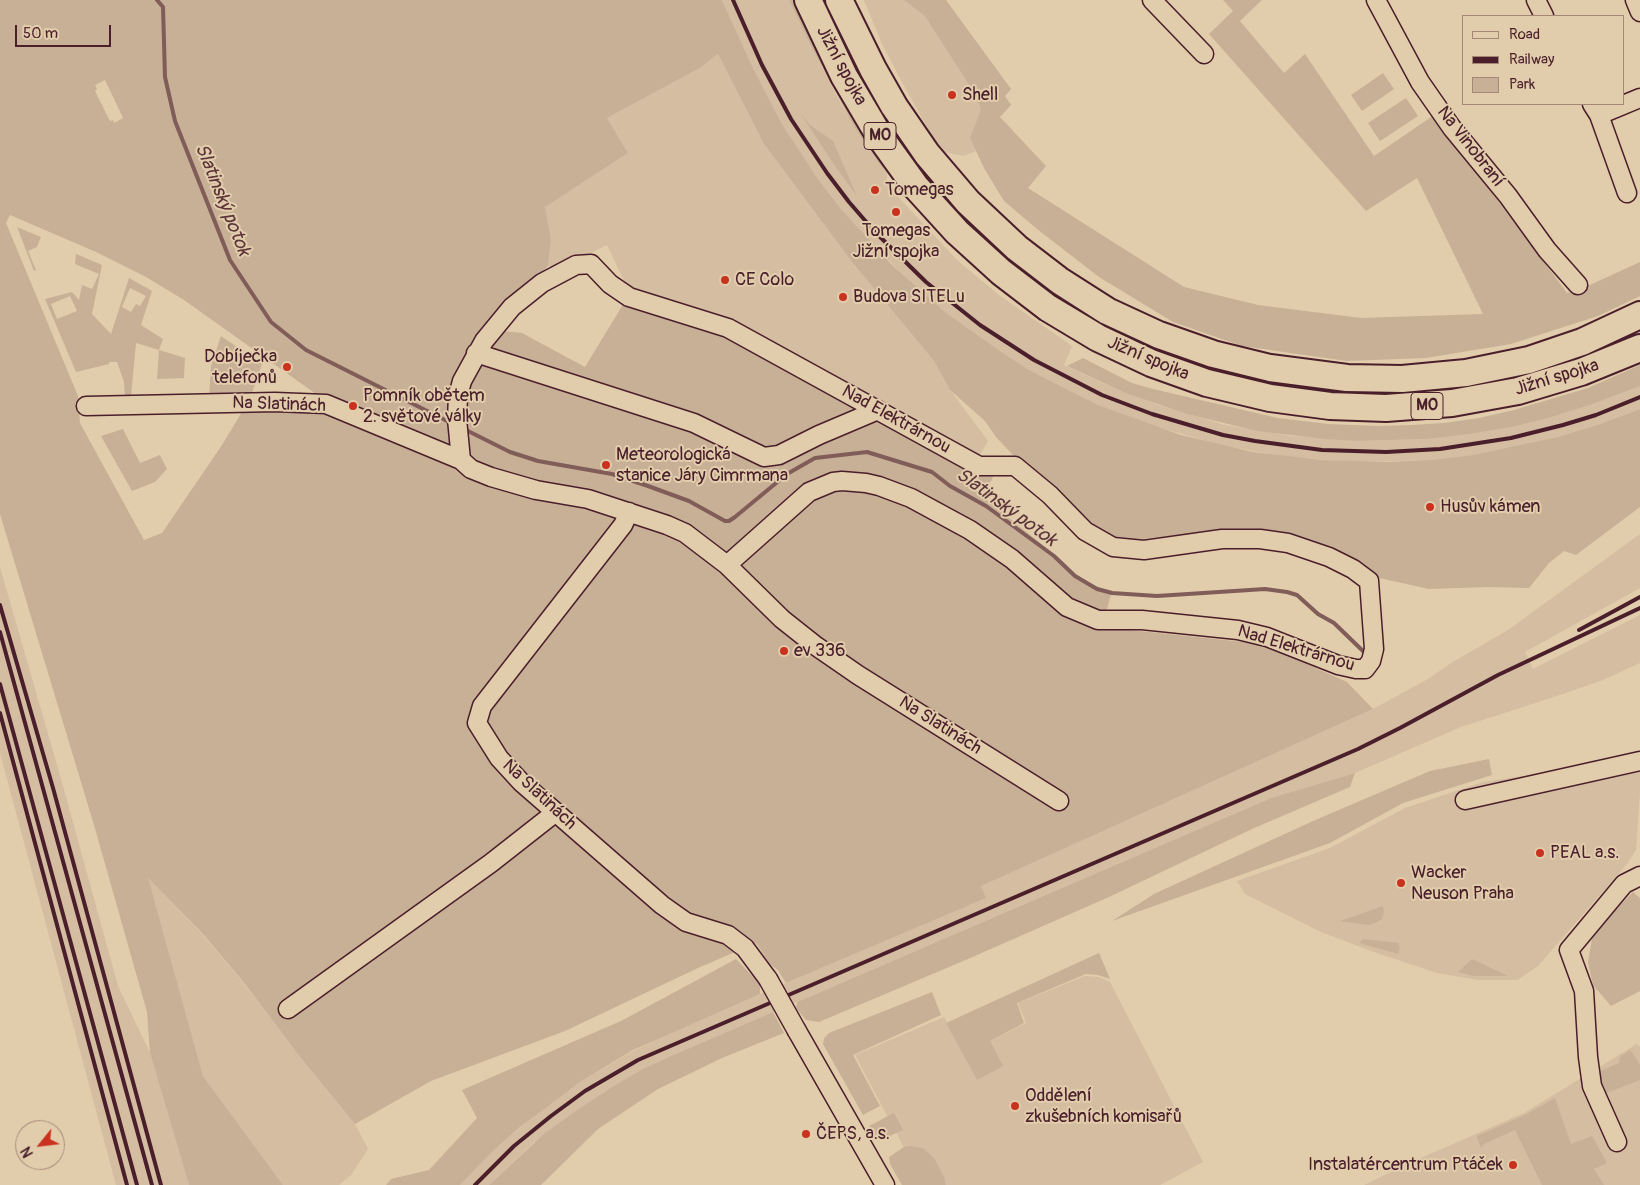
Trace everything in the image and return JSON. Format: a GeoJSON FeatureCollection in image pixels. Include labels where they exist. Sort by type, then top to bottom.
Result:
{"type":"FeatureCollection","features":[{"type":"Feature","properties":{"kind":"highway","name":"Jižní spojka"},"geometry":{"type":"LineString","coordinates":[[808,0],[844,76],[872,124],[898,162],[936,210],[962,237],[1001,272],[1048,308],[1098,338],[1151,363],[1207,383],[1270,398],[1330,406],[1386,408],[1452,403],[1518,391],[1581,372],[1640,348]]}},
{"type":"Feature","properties":{"kind":"highway","name":"Jižní spojka"},"geometry":{"type":"LineString","coordinates":[[839,0],[873,69],[894,106],[927,154],[968,202],[1017,248],[1060,281],[1107,311],[1159,336],[1213,354],[1270,368],[1339,378],[1402,379],[1466,373],[1529,360],[1582,342],[1640,315]]}},
{"type":"Feature","properties":{"kind":"street"},"geometry":{"type":"LineString","coordinates":[[1152,0],[1204,54]]}},
{"type":"Feature","properties":{"kind":"street","name":"Na Vinobraní"},"geometry":{"type":"LineString","coordinates":[[1376,0],[1416,75],[1452,128],[1508,196],[1547,250],[1578,285]]}},
{"type":"Feature","properties":{"kind":"street"},"geometry":{"type":"LineString","coordinates":[[1536,0],[1544,15]]}},
{"type":"Feature","properties":{"kind":"street"},"geometry":{"type":"LineString","coordinates":[[1635,0],[1640,12]]}},
{"type":"Feature","properties":{"kind":"street"},"geometry":{"type":"LineString","coordinates":[[1625,102],[1640,98]]}},
{"type":"Feature","properties":{"kind":"street"},"geometry":{"type":"LineString","coordinates":[[1614,105],[1596,110],[1627,193]]}},
{"type":"Feature","properties":{"kind":"street","name":"Nad Elektrárnou"},"geometry":{"type":"LineString","coordinates":[[476,353],[512,307],[542,283],[576,265],[591,264],[610,284],[629,297],[728,328],[979,466],[1015,466],[1050,495],[1085,531],[1113,547],[1144,550],[1222,539],[1260,539],[1288,543],[1329,557],[1353,569],[1369,581],[1374,643],[1371,661],[1373,666],[1356,669],[1267,637],[1238,630],[1142,620],[1098,620],[1067,607],[1012,559],[970,530],[910,498],[889,489],[866,483],[833,482],[809,492],[727,566]]}},
{"type":"Feature","properties":{"kind":"street"},"geometry":{"type":"LineString","coordinates":[[461,460],[457,404],[460,388],[476,353],[694,423],[764,457],[780,455],[819,435],[878,410]]}},
{"type":"Feature","properties":{"kind":"street","name":"Na Slatinách"},"geometry":{"type":"LineString","coordinates":[[86,406],[275,402],[326,404],[461,460],[471,469],[514,484],[588,499],[667,524],[685,534],[727,566],[782,619],[816,646],[858,675],[1059,801]]}},
{"type":"Feature","properties":{"kind":"street","name":"Na Slatinách"},"geometry":{"type":"LineString","coordinates":[[629,512],[623,524],[482,706],[477,724],[499,758],[521,782],[662,906],[686,922],[728,935],[745,948],[768,979],[885,1185]]}},
{"type":"Feature","properties":{"kind":"street"},"geometry":{"type":"LineString","coordinates":[[1465,800],[1640,761]]}},
{"type":"Feature","properties":{"kind":"street"},"geometry":{"type":"LineString","coordinates":[[288,1009],[491,864],[556,812]]}},
{"type":"Feature","properties":{"kind":"street"},"geometry":{"type":"LineString","coordinates":[[1617,1142],[1592,1086],[1588,1057],[1584,991],[1569,950],[1624,884],[1640,876]]}},
{"type":"Feature","properties":{"kind":"shaded area"},"geometry":{"type":"Polygon","coordinates":[[[722,0],[789,0],[842,106],[872,154],[887,172],[887,185],[958,261],[999,295],[1072,346],[1064,365],[1107,385],[1155,404],[1225,425],[1291,436],[1356,441],[1428,439],[1512,427],[1593,404],[1640,386],[1640,409],[1558,437],[1517,447],[1430,460],[1356,462],[1288,457],[1220,445],[1148,424],[1098,405],[1029,370],[974,334],[919,290],[867,239],[818,179],[782,124],[753,68],[722,0]]]}},
{"type":"Feature","properties":{"kind":"shaded area"},"geometry":{"type":"Polygon","coordinates":[[[864,0],[904,0],[925,15],[976,96],[981,110],[980,120],[970,138],[976,151],[963,156],[945,152],[932,136],[882,44],[864,0]]]}},
{"type":"Feature","properties":{"kind":"shaded area"},"geometry":{"type":"Polygon","coordinates":[[[718,54],[764,144],[852,262],[934,361],[950,390],[988,441],[977,460],[630,293],[607,245],[558,269],[548,266],[551,240],[544,207],[628,153],[607,118],[700,68],[718,54]]]}},
{"type":"Feature","properties":{"kind":"shaded area"},"geometry":{"type":"Polygon","coordinates":[[[1640,534],[1640,588],[1525,652],[1533,669],[1640,615],[1640,663],[1603,680],[1461,727],[1355,773],[1271,798],[678,1053],[612,1087],[583,1106],[533,1143],[489,1185],[460,1185],[492,1152],[544,1107],[580,1082],[633,1051],[669,1033],[985,898],[980,886],[1373,709],[1428,679],[1451,663],[1508,630],[1640,534]]]}},
{"type":"Feature","properties":{"kind":"shaded area"},"geometry":{"type":"Polygon","coordinates":[[[0,567],[118,986],[150,1053],[189,1185],[116,1185],[0,753],[0,567]]]}},
{"type":"Feature","properties":{"kind":"shaded area"},"geometry":{"type":"Polygon","coordinates":[[[1640,756],[1640,792],[1636,850],[1627,864],[1538,966],[1517,980],[1479,980],[1437,973],[1374,952],[1321,932],[1245,894],[1237,881],[1330,848],[1405,808],[1483,782],[1578,768],[1640,756]]]}},
{"type":"Feature","properties":{"kind":"shaded area"},"geometry":{"type":"Polygon","coordinates":[[[147,877],[203,935],[355,1124],[368,1149],[351,1175],[339,1185],[283,1185],[203,1076],[147,877]]]}},
{"type":"Feature","properties":{"kind":"shaded area"},"geometry":{"type":"Polygon","coordinates":[[[1085,976],[1099,977],[1110,982],[1203,1162],[1160,1185],[924,1185],[855,1055],[944,1017],[977,1080],[990,1041],[1026,1023],[1018,1003],[1085,976]]]}},
{"type":"Feature","properties":{"kind":"shaded area"},"geometry":{"type":"Polygon","coordinates":[[[1637,1044],[1640,1047],[1640,1185],[1364,1185],[1524,1113],[1637,1044]]]}},
{"type":"Feature","properties":{"kind":"green space"},"geometry":{"type":"Polygon","coordinates":[[[0,0],[722,0],[753,68],[782,124],[818,179],[841,209],[891,264],[946,313],[1000,351],[1029,370],[1098,405],[1181,435],[1253,452],[1322,460],[1387,462],[1473,455],[1558,437],[1640,409],[1640,507],[1576,555],[1564,551],[1549,563],[1529,588],[1429,589],[1379,578],[1343,560],[1217,531],[1142,539],[1116,539],[1090,528],[1012,454],[996,437],[985,421],[950,390],[934,361],[852,262],[764,144],[718,54],[700,68],[607,118],[628,153],[545,207],[551,240],[548,266],[538,276],[513,294],[482,329],[522,333],[585,367],[630,293],[731,324],[996,471],[983,497],[1055,555],[1072,572],[1095,586],[1112,591],[1102,627],[1262,644],[1347,682],[1373,709],[981,886],[986,898],[786,983],[756,943],[698,968],[565,1031],[431,1081],[355,1124],[300,1057],[245,984],[203,934],[148,878],[203,1076],[283,1185],[189,1185],[150,1053],[147,1012],[94,825],[0,514],[0,0]],[[105,80],[95,85],[97,89],[95,91],[110,121],[113,120],[114,123],[123,118],[105,80]],[[10,215],[6,223],[78,396],[80,423],[144,540],[162,533],[222,445],[245,407],[323,399],[184,300],[146,277],[96,252],[10,215]]]}},
{"type":"Feature","properties":{"kind":"green space"},"geometry":{"type":"Polygon","coordinates":[[[789,0],[794,0],[855,118],[889,172],[878,162],[855,128],[813,50],[789,0]]]}},
{"type":"Feature","properties":{"kind":"green space"},"geometry":{"type":"Polygon","coordinates":[[[819,0],[826,0],[883,110],[1118,330],[1140,341],[1272,380],[1344,390],[1640,328],[1640,335],[1615,347],[1555,370],[1471,391],[1357,397],[1246,382],[1135,346],[1043,291],[976,236],[914,166],[868,96],[819,0]]]}},
{"type":"Feature","properties":{"kind":"green space"},"geometry":{"type":"Polygon","coordinates":[[[904,0],[946,0],[1011,89],[1005,96],[1011,105],[1000,117],[1046,166],[1028,188],[1184,287],[1258,305],[1361,318],[1483,314],[1417,178],[1366,211],[1209,34],[1233,11],[1223,0],[1262,0],[1240,21],[1284,73],[1305,54],[1374,156],[1434,115],[1567,293],[1579,290],[1640,262],[1640,296],[1598,316],[1511,344],[1426,358],[1347,361],[1242,346],[1173,322],[1099,277],[1004,201],[984,168],[970,138],[981,110],[976,96],[925,16],[904,0]]]}},
{"type":"Feature","properties":{"kind":"green space"},"geometry":{"type":"Polygon","coordinates":[[[1383,73],[1394,89],[1362,111],[1351,95],[1383,73]]]}},
{"type":"Feature","properties":{"kind":"green space"},"geometry":{"type":"Polygon","coordinates":[[[1406,98],[1418,116],[1380,141],[1368,123],[1406,98]]]}},
{"type":"Feature","properties":{"kind":"green space"},"geometry":{"type":"Polygon","coordinates":[[[801,114],[810,125],[833,141],[857,196],[835,166],[801,114]]]}},
{"type":"Feature","properties":{"kind":"green space"},"geometry":{"type":"Polygon","coordinates":[[[17,227],[41,237],[37,247],[28,251],[36,270],[34,271],[17,227]]]}},
{"type":"Feature","properties":{"kind":"green space"},"geometry":{"type":"Polygon","coordinates":[[[76,254],[102,265],[92,314],[111,334],[129,278],[152,291],[141,325],[163,339],[159,350],[136,343],[131,396],[125,396],[124,382],[117,362],[109,362],[109,364],[76,372],[45,299],[72,292],[79,300],[82,285],[92,289],[99,274],[75,264],[76,254]],[[130,288],[122,307],[131,312],[136,304],[140,306],[146,296],[130,288]],[[70,296],[51,304],[57,319],[77,311],[70,296]]]}},
{"type":"Feature","properties":{"kind":"green space"},"geometry":{"type":"Polygon","coordinates":[[[221,336],[262,364],[251,396],[209,398],[211,366],[221,336]]]}},
{"type":"Feature","properties":{"kind":"green space"},"geometry":{"type":"Polygon","coordinates":[[[159,350],[185,358],[184,378],[157,379],[159,350]]]}},
{"type":"Feature","properties":{"kind":"green space"},"geometry":{"type":"Polygon","coordinates":[[[1083,358],[1132,383],[1153,389],[1278,418],[1328,424],[1412,425],[1479,418],[1514,410],[1588,388],[1640,365],[1640,386],[1593,404],[1512,427],[1428,439],[1356,441],[1257,431],[1187,414],[1128,394],[1067,366],[1083,358]]]}},
{"type":"Feature","properties":{"kind":"green space"},"geometry":{"type":"Polygon","coordinates":[[[123,429],[140,463],[160,455],[167,469],[155,482],[132,491],[101,436],[123,429]]]}},
{"type":"Feature","properties":{"kind":"green space"},"geometry":{"type":"Polygon","coordinates":[[[1489,759],[1492,775],[1403,803],[1330,843],[1112,921],[1154,894],[1313,821],[1430,771],[1489,759]]]}},
{"type":"Feature","properties":{"kind":"green space"},"geometry":{"type":"Polygon","coordinates":[[[1355,773],[1350,787],[1252,829],[1109,897],[819,1022],[806,1020],[796,1008],[797,1002],[1271,798],[1355,773]]]}},
{"type":"Feature","properties":{"kind":"green space"},"geometry":{"type":"Polygon","coordinates":[[[1633,892],[1640,898],[1640,991],[1611,1006],[1593,985],[1588,962],[1593,933],[1633,892]]]}},
{"type":"Feature","properties":{"kind":"green space"},"geometry":{"type":"Polygon","coordinates":[[[1383,906],[1382,919],[1369,925],[1340,921],[1383,906]]]}},
{"type":"Feature","properties":{"kind":"green space"},"geometry":{"type":"Polygon","coordinates":[[[1363,939],[1398,943],[1400,947],[1398,954],[1359,943],[1363,939]]]}},
{"type":"Feature","properties":{"kind":"green space"},"geometry":{"type":"Polygon","coordinates":[[[1099,953],[1110,979],[1086,974],[1017,1003],[1024,1023],[990,1041],[1003,1066],[977,1080],[946,1023],[1099,953]]]}},
{"type":"Feature","properties":{"kind":"green space"},"geometry":{"type":"Polygon","coordinates":[[[736,959],[760,984],[760,994],[633,1050],[580,1082],[520,1127],[460,1185],[386,1185],[391,1179],[429,1170],[477,1118],[462,1090],[621,1021],[736,959]]]}},
{"type":"Feature","properties":{"kind":"green space"},"geometry":{"type":"Polygon","coordinates":[[[1472,959],[1508,976],[1474,976],[1458,972],[1472,959]]]}},
{"type":"Feature","properties":{"kind":"green space"},"geometry":{"type":"Polygon","coordinates":[[[932,992],[941,1015],[853,1055],[880,1106],[863,1115],[823,1044],[824,1038],[829,1033],[932,992]]]}},
{"type":"Feature","properties":{"kind":"green space"},"geometry":{"type":"Polygon","coordinates":[[[773,1012],[784,1033],[722,1058],[658,1089],[598,1129],[541,1185],[489,1185],[545,1133],[612,1087],[643,1069],[773,1012]]]}},
{"type":"Feature","properties":{"kind":"green space"},"geometry":{"type":"Polygon","coordinates":[[[1630,1050],[1640,1064],[1640,1080],[1604,1094],[1598,1072],[1619,1063],[1620,1057],[1630,1050]]]}},
{"type":"Feature","properties":{"kind":"green space"},"geometry":{"type":"Polygon","coordinates":[[[1555,1098],[1571,1144],[1592,1136],[1607,1163],[1594,1169],[1604,1185],[1542,1185],[1515,1130],[1484,1144],[1481,1148],[1477,1136],[1525,1115],[1555,1098]]]}},
{"type":"Feature","properties":{"kind":"green space"},"geometry":{"type":"Polygon","coordinates":[[[894,1113],[903,1130],[881,1140],[876,1137],[869,1126],[894,1113]]]}},
{"type":"Feature","properties":{"kind":"green space"},"geometry":{"type":"Polygon","coordinates":[[[904,1147],[923,1148],[934,1158],[946,1185],[902,1185],[890,1164],[889,1157],[904,1147]]]}},
{"type":"Feature","properties":{"kind":"waterway","name":"Slatinský potok"},"geometry":{"type":"LineString","coordinates":[[157,0],[163,7],[165,77],[175,121],[230,260],[271,322],[306,350],[451,423]]}},
{"type":"Feature","properties":{"kind":"waterway","name":"Slatinský potok"},"geometry":{"type":"LineString","coordinates":[[464,429],[510,452],[538,461],[612,474],[648,486],[689,501],[725,521],[735,517],[787,474],[815,458],[867,452],[932,472],[950,486],[986,506],[1054,556],[1075,576],[1097,589],[1112,593],[1157,596],[1265,589],[1287,592],[1297,595],[1318,614],[1334,623],[1364,652]]}},
{"type":"Feature","properties":{"kind":"railway"},"geometry":{"type":"LineString","coordinates":[[733,0],[762,65],[791,119],[827,173],[875,232],[926,282],[980,325],[1034,360],[1102,395],[1152,414],[1223,435],[1322,450],[1386,452],[1440,449],[1511,438],[1596,415],[1640,397]]}},
{"type":"Feature","properties":{"kind":"railway"},"geometry":{"type":"LineString","coordinates":[[1579,630],[1640,597]]}},
{"type":"Feature","properties":{"kind":"railway"},"geometry":{"type":"LineString","coordinates":[[0,605],[53,788],[161,1185]]}},
{"type":"Feature","properties":{"kind":"railway"},"geometry":{"type":"LineString","coordinates":[[475,1185],[514,1146],[551,1116],[585,1091],[638,1060],[1358,749],[1498,675],[1640,608]]}},
{"type":"Feature","properties":{"kind":"railway"},"geometry":{"type":"LineString","coordinates":[[0,632],[152,1185]]}},
{"type":"Feature","properties":{"kind":"railway"},"geometry":{"type":"LineString","coordinates":[[0,684],[137,1185]]}},
{"type":"Feature","properties":{"kind":"railway"},"geometry":{"type":"LineString","coordinates":[[0,713],[127,1185]]}},
{"type":"Feature","properties":{"kind":"place","name":"Shell"},"geometry":{"type":"Point","coordinates":[952,95]}},
{"type":"Feature","properties":{"kind":"place","name":"Tomegas"},"geometry":{"type":"Point","coordinates":[875,190]}},
{"type":"Feature","properties":{"kind":"place","name":"Tomegas Jižní spojka"},"geometry":{"type":"Point","coordinates":[896,212]}},
{"type":"Feature","properties":{"kind":"place","name":"CE Colo"},"geometry":{"type":"Point","coordinates":[725,280]}},
{"type":"Feature","properties":{"kind":"place","name":"Budova SITELu"},"geometry":{"type":"Point","coordinates":[843,297]}},
{"type":"Feature","properties":{"kind":"place","name":"Dobíječka telefonů"},"geometry":{"type":"Point","coordinates":[287,367]}},
{"type":"Feature","properties":{"kind":"place","name":"Pomník obětem 2. světové války"},"geometry":{"type":"Point","coordinates":[353,406]}},
{"type":"Feature","properties":{"kind":"place","name":"Meteorologická stanice Járy Cimrmana"},"geometry":{"type":"Point","coordinates":[606,465]}},
{"type":"Feature","properties":{"kind":"place","name":"Husův kámen"},"geometry":{"type":"Point","coordinates":[1430,507]}},
{"type":"Feature","properties":{"kind":"place","name":"ev 336"},"geometry":{"type":"Point","coordinates":[784,651]}},
{"type":"Feature","properties":{"kind":"place","name":"PEAL a.s."},"geometry":{"type":"Point","coordinates":[1540,853]}},
{"type":"Feature","properties":{"kind":"place","name":"Wacker Neuson Praha"},"geometry":{"type":"Point","coordinates":[1401,883]}},
{"type":"Feature","properties":{"kind":"place","name":"Oddělení zkušebních komisařů"},"geometry":{"type":"Point","coordinates":[1015,1106]}},
{"type":"Feature","properties":{"kind":"place","name":"ČEPS, a.s."},"geometry":{"type":"Point","coordinates":[806,1134]}},
{"type":"Feature","properties":{"kind":"place","name":"Instalatércentrum Ptáček"},"geometry":{"type":"Point","coordinates":[1513,1165]}}]}
